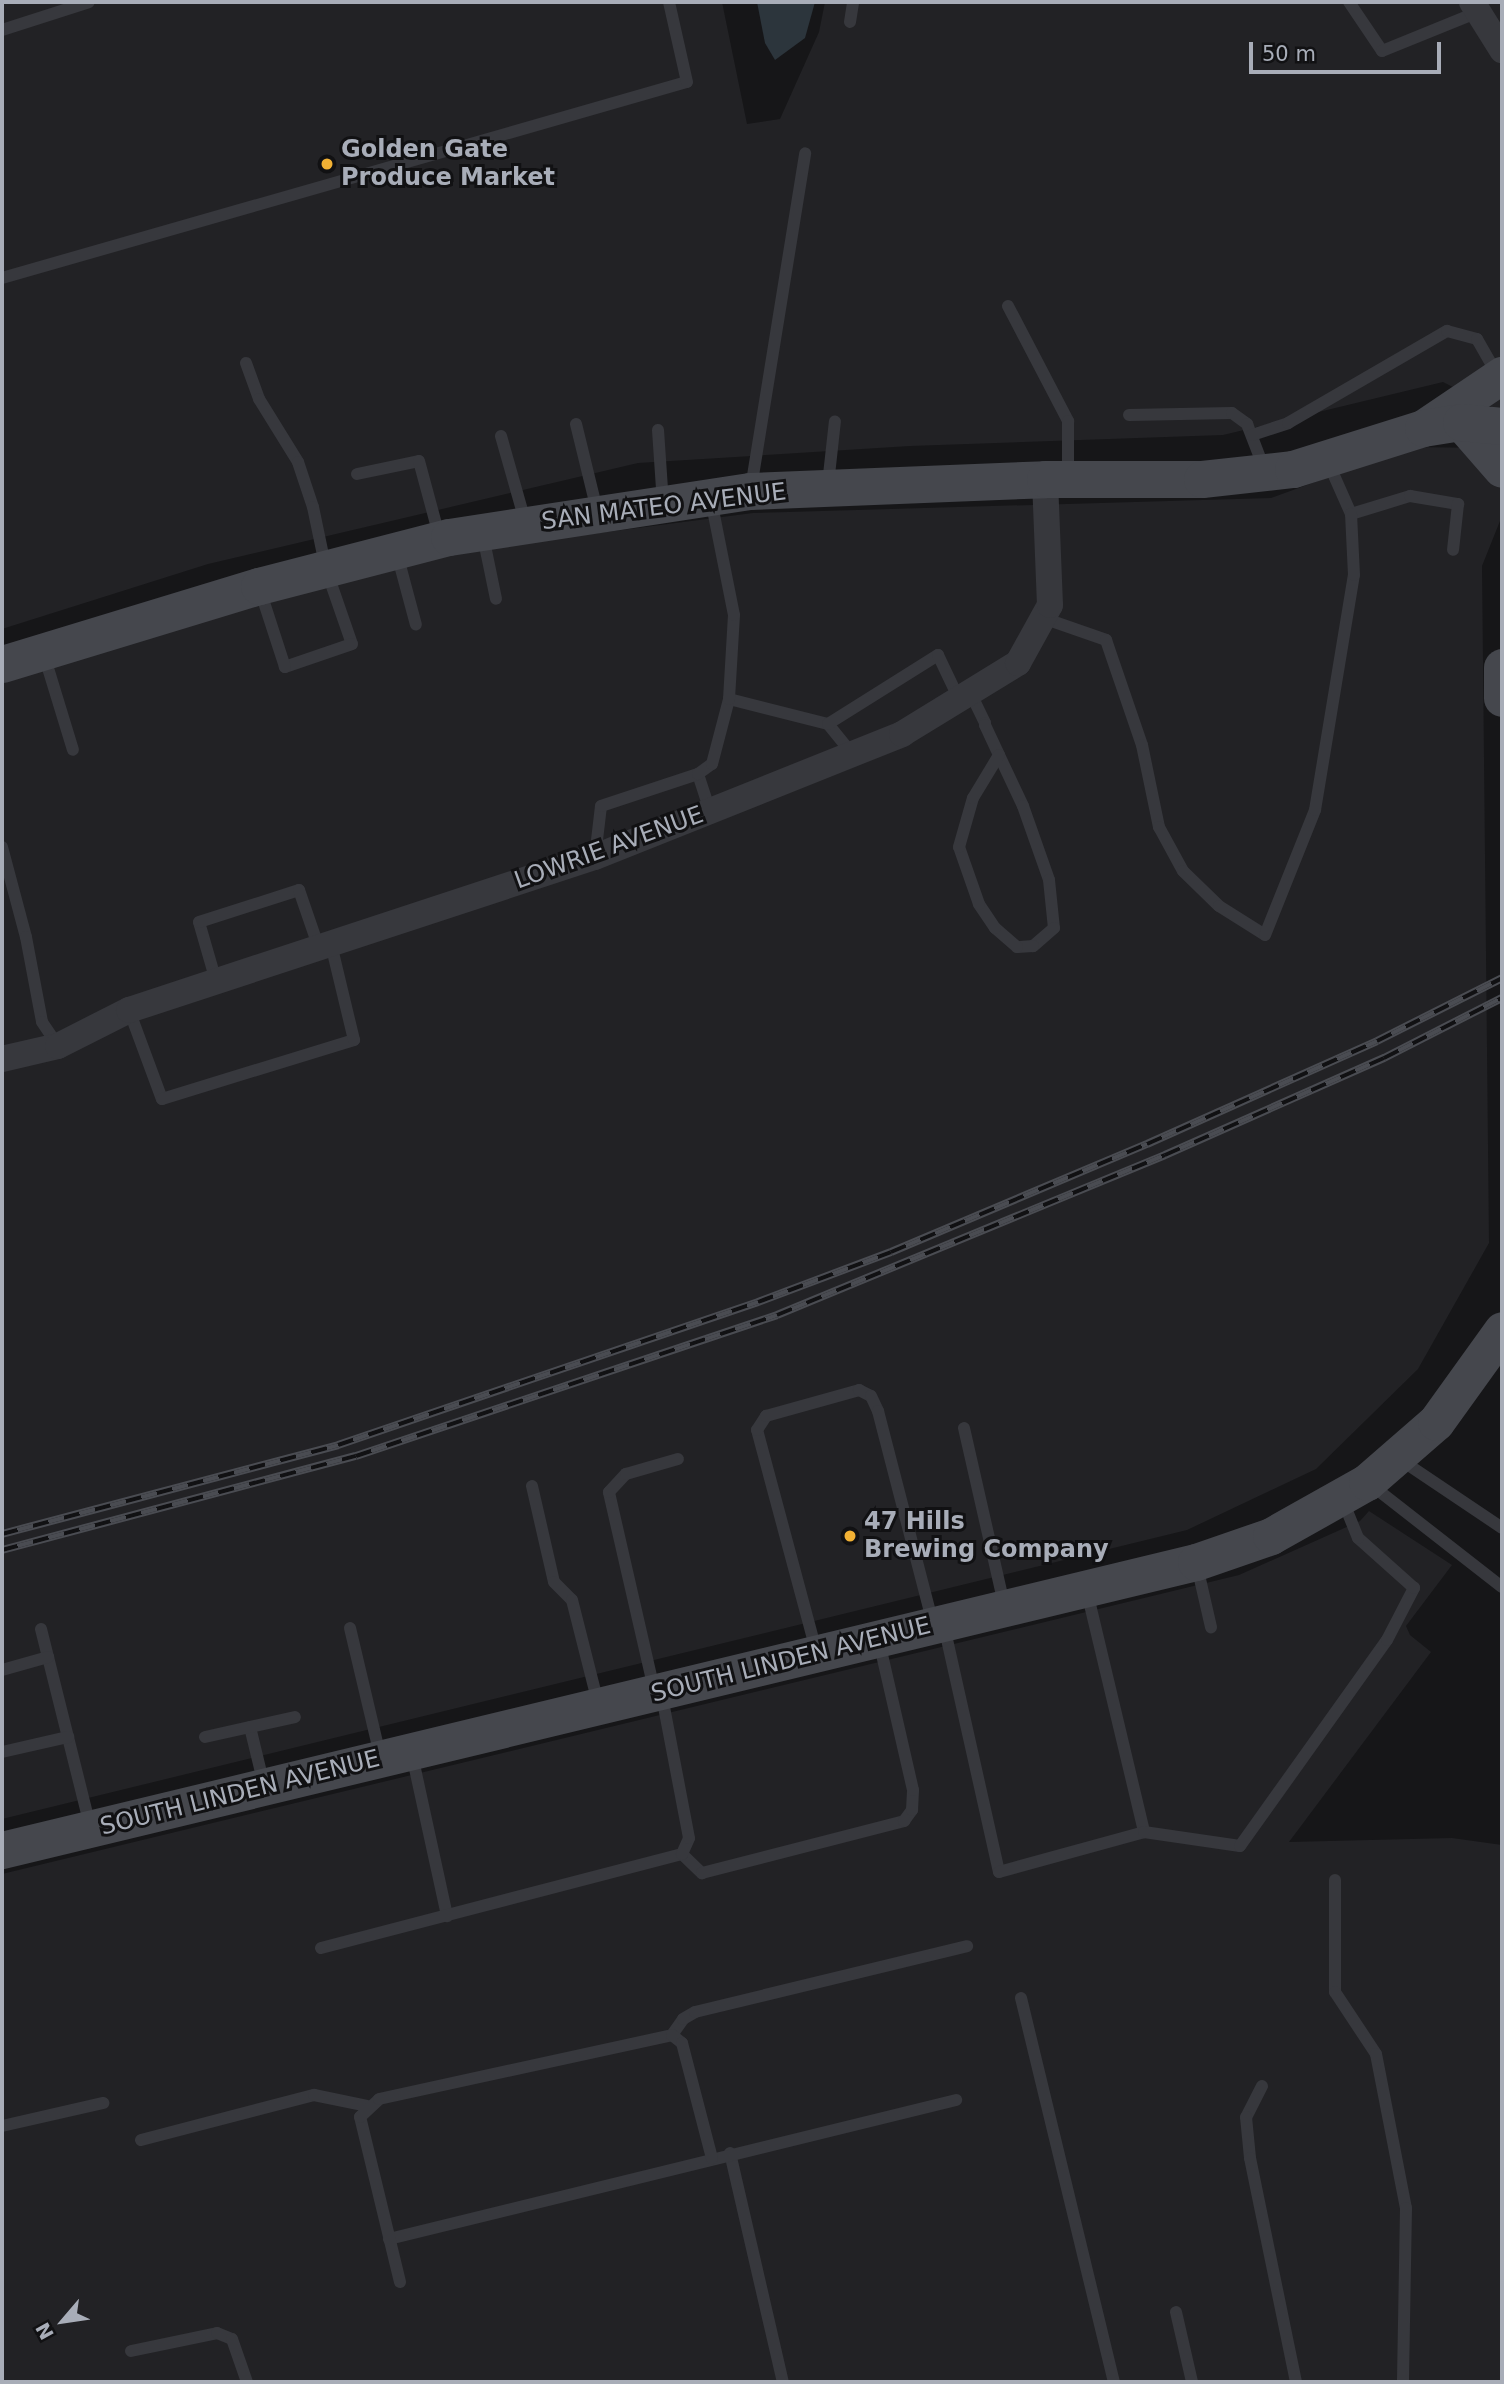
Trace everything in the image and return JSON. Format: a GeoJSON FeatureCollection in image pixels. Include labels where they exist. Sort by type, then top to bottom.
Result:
{"type":"FeatureCollection","features":[{"type":"Feature","properties":{"kind":"main road","name":"SAN MATEO AVENUE"},"geometry":{"type":"LineString","coordinates":[[1423,428],[1500,376]]}},
{"type":"Feature","properties":{"kind":"main road","name":"SAN MATEO AVENUE"},"geometry":{"type":"LineString","coordinates":[[2,664],[259,586],[440,539],[598,513],[750,491],[1057,479],[1202,480],[1266,472],[1327,458],[1423,428],[1461,422],[1502,426]]}},
{"type":"Feature","properties":{"kind":"main road"},"geometry":{"type":"LineString","coordinates":[[1461,422],[1502,469]]}},
{"type":"Feature","properties":{"kind":"main road","name":"SOUTH LINDEN AVENUE"},"geometry":{"type":"LineString","coordinates":[[2,1850],[1196,1562],[1271,1536],[1354,1490],[1436,1422],[1502,1330]]}},
{"type":"Feature","properties":{"kind":"street"},"geometry":{"type":"LineString","coordinates":[[1475,7],[1502,50]]}},
{"type":"Feature","properties":{"kind":"street","name":"LOWRIE AVENUE"},"geometry":{"type":"LineString","coordinates":[[2,1059],[58,1046],[130,1010],[595,857],[902,734],[1018,663],[1049,605],[1057,479]]}},
{"type":"Feature","properties":{"kind":"lane"},"geometry":{"type":"LineString","coordinates":[[2,30],[89,2]]}},
{"type":"Feature","properties":{"kind":"lane"},"geometry":{"type":"LineString","coordinates":[[2,278],[687,82],[669,2]]}},
{"type":"Feature","properties":{"kind":"lane"},"geometry":{"type":"LineString","coordinates":[[850,22],[853,2]]}},
{"type":"Feature","properties":{"kind":"lane"},"geometry":{"type":"LineString","coordinates":[[1349,2],[1382,51],[1475,7]]}},
{"type":"Feature","properties":{"kind":"lane"},"geometry":{"type":"LineString","coordinates":[[750,491],[805,153]]}},
{"type":"Feature","properties":{"kind":"lane"},"geometry":{"type":"LineString","coordinates":[[1008,306],[1068,421],[1057,479]]}},
{"type":"Feature","properties":{"kind":"lane"},"geometry":{"type":"LineString","coordinates":[[1252,435],[1321,405],[1447,331],[1477,339],[1500,376]]}},
{"type":"Feature","properties":{"kind":"lane"},"geometry":{"type":"LineString","coordinates":[[246,363],[259,399],[298,462],[313,507],[326,569],[352,643],[285,667],[259,586]]}},
{"type":"Feature","properties":{"kind":"lane"},"geometry":{"type":"LineString","coordinates":[[1129,415],[1232,413],[1247,424],[1266,472]]}},
{"type":"Feature","properties":{"kind":"lane"},"geometry":{"type":"LineString","coordinates":[[827,488],[835,421]]}},
{"type":"Feature","properties":{"kind":"lane"},"geometry":{"type":"LineString","coordinates":[[576,424],[598,513]]}},
{"type":"Feature","properties":{"kind":"lane"},"geometry":{"type":"LineString","coordinates":[[658,429],[663,503]]}},
{"type":"Feature","properties":{"kind":"lane"},"geometry":{"type":"LineString","coordinates":[[501,436],[526,525]]}},
{"type":"Feature","properties":{"kind":"lane"},"geometry":{"type":"LineString","coordinates":[[1043,618],[1106,640],[1142,745],[1159,827],[1184,871],[1219,906],[1265,935],[1315,810],[1354,575],[1351,514],[1327,458]]}},
{"type":"Feature","properties":{"kind":"lane"},"geometry":{"type":"LineString","coordinates":[[357,474],[419,461],[440,539]]}},
{"type":"Feature","properties":{"kind":"lane"},"geometry":{"type":"LineString","coordinates":[[595,857],[601,806],[698,774],[712,764],[729,699],[734,615],[711,496]]}},
{"type":"Feature","properties":{"kind":"lane"},"geometry":{"type":"LineString","coordinates":[[1351,514],[1410,496],[1458,504],[1453,550]]}},
{"type":"Feature","properties":{"kind":"lane"},"geometry":{"type":"LineString","coordinates":[[482,532],[496,599]]}},
{"type":"Feature","properties":{"kind":"lane"},"geometry":{"type":"LineString","coordinates":[[396,551],[416,625]]}},
{"type":"Feature","properties":{"kind":"lane"},"geometry":{"type":"LineString","coordinates":[[43,652],[73,750]]}},
{"type":"Feature","properties":{"kind":"lane"},"geometry":{"type":"LineString","coordinates":[[828,724],[938,655],[999,755],[1049,880],[1054,929],[1033,946],[1017,947],[995,928],[979,904],[959,847],[973,798],[999,755]]}},
{"type":"Feature","properties":{"kind":"lane"},"geometry":{"type":"LineString","coordinates":[[729,699],[828,724],[852,754]]}},
{"type":"Feature","properties":{"kind":"lane"},"geometry":{"type":"LineString","coordinates":[[698,774],[710,811]]}},
{"type":"Feature","properties":{"kind":"lane"},"geometry":{"type":"LineString","coordinates":[[2,847],[26,937],[42,1022],[58,1046]]}},
{"type":"Feature","properties":{"kind":"lane"},"geometry":{"type":"LineString","coordinates":[[130,1010],[162,1099],[355,1040],[325,946],[299,890],[199,922],[216,981]]}},
{"type":"Feature","properties":{"kind":"lane"},"geometry":{"type":"LineString","coordinates":[[817,1653],[757,1430],[766,1416],[859,1390],[871,1396],[878,1411],[938,1624],[999,1872],[1144,1832],[1240,1846],[1387,1640],[1414,1588],[1358,1538],[1354,1490]]}},
{"type":"Feature","properties":{"kind":"lane"},"geometry":{"type":"LineString","coordinates":[[964,1428],[1005,1608]]}},
{"type":"Feature","properties":{"kind":"lane"},"geometry":{"type":"LineString","coordinates":[[1396,1456],[1502,1528]]}},
{"type":"Feature","properties":{"kind":"lane"},"geometry":{"type":"LineString","coordinates":[[678,1459],[626,1474],[609,1492],[658,1692],[689,1838],[682,1854]]}},
{"type":"Feature","properties":{"kind":"lane"},"geometry":{"type":"LineString","coordinates":[[532,1486],[554,1581],[572,1600],[599,1706]]}},
{"type":"Feature","properties":{"kind":"lane"},"geometry":{"type":"LineString","coordinates":[[1354,1490],[1502,1587]]}},
{"type":"Feature","properties":{"kind":"lane"},"geometry":{"type":"LineString","coordinates":[[1196,1562],[1211,1627]]}},
{"type":"Feature","properties":{"kind":"lane"},"geometry":{"type":"LineString","coordinates":[[1087,1588],[1144,1832]]}},
{"type":"Feature","properties":{"kind":"lane"},"geometry":{"type":"LineString","coordinates":[[349,1628],[396,1755],[447,1916]]}},
{"type":"Feature","properties":{"kind":"lane"},"geometry":{"type":"LineString","coordinates":[[41,1629],[91,1828]]}},
{"type":"Feature","properties":{"kind":"lane"},"geometry":{"type":"LineString","coordinates":[[682,1854],[702,1873],[904,1821],[912,1810],[913,1790],[878,1639]]}},
{"type":"Feature","properties":{"kind":"lane"},"geometry":{"type":"LineString","coordinates":[[2,1670],[48,1657]]}},
{"type":"Feature","properties":{"kind":"lane"},"geometry":{"type":"LineString","coordinates":[[205,1737],[295,1717]]}},
{"type":"Feature","properties":{"kind":"lane"},"geometry":{"type":"LineString","coordinates":[[250,1727],[264,1787]]}},
{"type":"Feature","properties":{"kind":"lane"},"geometry":{"type":"LineString","coordinates":[[2,1752],[68,1737]]}},
{"type":"Feature","properties":{"kind":"lane"},"geometry":{"type":"LineString","coordinates":[[321,1948],[682,1854]]}},
{"type":"Feature","properties":{"kind":"lane"},"geometry":{"type":"LineString","coordinates":[[1335,1880],[1335,1992],[1376,2054],[1406,2208],[1403,2382]]}},
{"type":"Feature","properties":{"kind":"lane"},"geometry":{"type":"LineString","coordinates":[[400,2282],[360,2117],[367,2106],[379,2099],[672,2035],[683,2019],[695,2012],[967,1946]]}},
{"type":"Feature","properties":{"kind":"lane"},"geometry":{"type":"LineString","coordinates":[[1021,1998],[1114,2382]]}},
{"type":"Feature","properties":{"kind":"lane"},"geometry":{"type":"LineString","coordinates":[[672,2035],[682,2043],[712,2158]]}},
{"type":"Feature","properties":{"kind":"lane"},"geometry":{"type":"LineString","coordinates":[[1262,2086],[1246,2117],[1250,2158],[1296,2382]]}},
{"type":"Feature","properties":{"kind":"lane"},"geometry":{"type":"LineString","coordinates":[[141,2140],[314,2095],[367,2106]]}},
{"type":"Feature","properties":{"kind":"lane"},"geometry":{"type":"LineString","coordinates":[[389,2239],[730,2153],[956,2100]]}},
{"type":"Feature","properties":{"kind":"lane"},"geometry":{"type":"LineString","coordinates":[[2,2126],[103,2103]]}},
{"type":"Feature","properties":{"kind":"lane"},"geometry":{"type":"LineString","coordinates":[[730,2153],[783,2382]]}},
{"type":"Feature","properties":{"kind":"lane"},"geometry":{"type":"LineString","coordinates":[[1176,2312],[1192,2382]]}},
{"type":"Feature","properties":{"kind":"lane"},"geometry":{"type":"LineString","coordinates":[[131,2351],[216,2333],[232,2339],[247,2382]]}},
{"type":"Feature","properties":{"kind":"shaded area"},"geometry":{"type":"Polygon","coordinates":[[[2,2],[722,2],[747,124],[780,119],[819,32],[825,2],[1502,2],[1502,412],[1443,382],[1223,435],[910,446],[638,463],[208,564],[2,629],[2,2]]]}},
{"type":"Feature","properties":{"kind":"shaded area"},"geometry":{"type":"Polygon","coordinates":[[[757,2],[815,2],[805,38],[775,60],[765,43],[757,2]]]}},
{"type":"Feature","properties":{"kind":"shaded area"},"geometry":{"type":"Polygon","coordinates":[[[1411,447],[1488,448],[1502,465],[1502,516],[1482,566],[1489,1243],[1418,1369],[1316,1469],[1187,1530],[2,1819],[2,678],[445,553],[753,513],[1271,498],[1411,447]]]}},
{"type":"Feature","properties":{"kind":"shaded area"},"geometry":{"type":"Polygon","coordinates":[[[1369,1511],[1452,1565],[1406,1626],[1410,1635],[1431,1652],[1289,1842],[1452,1838],[1502,1845],[1502,2382],[2,2382],[2,1874],[1239,1575],[1360,1521],[1369,1511]]]}},
{"type":"Feature","properties":{"kind":"railway"},"geometry":{"type":"LineString","coordinates":[[2,1534],[338,1445],[758,1302],[891,1252],[1147,1144],[1377,1041],[1502,978]]}},
{"type":"Feature","properties":{"kind":"railway"},"geometry":{"type":"LineString","coordinates":[[2,1550],[356,1456],[777,1315],[1165,1155],[1384,1058],[1502,998]]}},
{"type":"Feature","properties":{"kind":"place","name":"Golden Gate Produce Market"},"geometry":{"type":"Point","coordinates":[327,164]}},
{"type":"Feature","properties":{"kind":"place","name":"47 Hills Brewing Company"},"geometry":{"type":"Point","coordinates":[850,1536]}}]}
